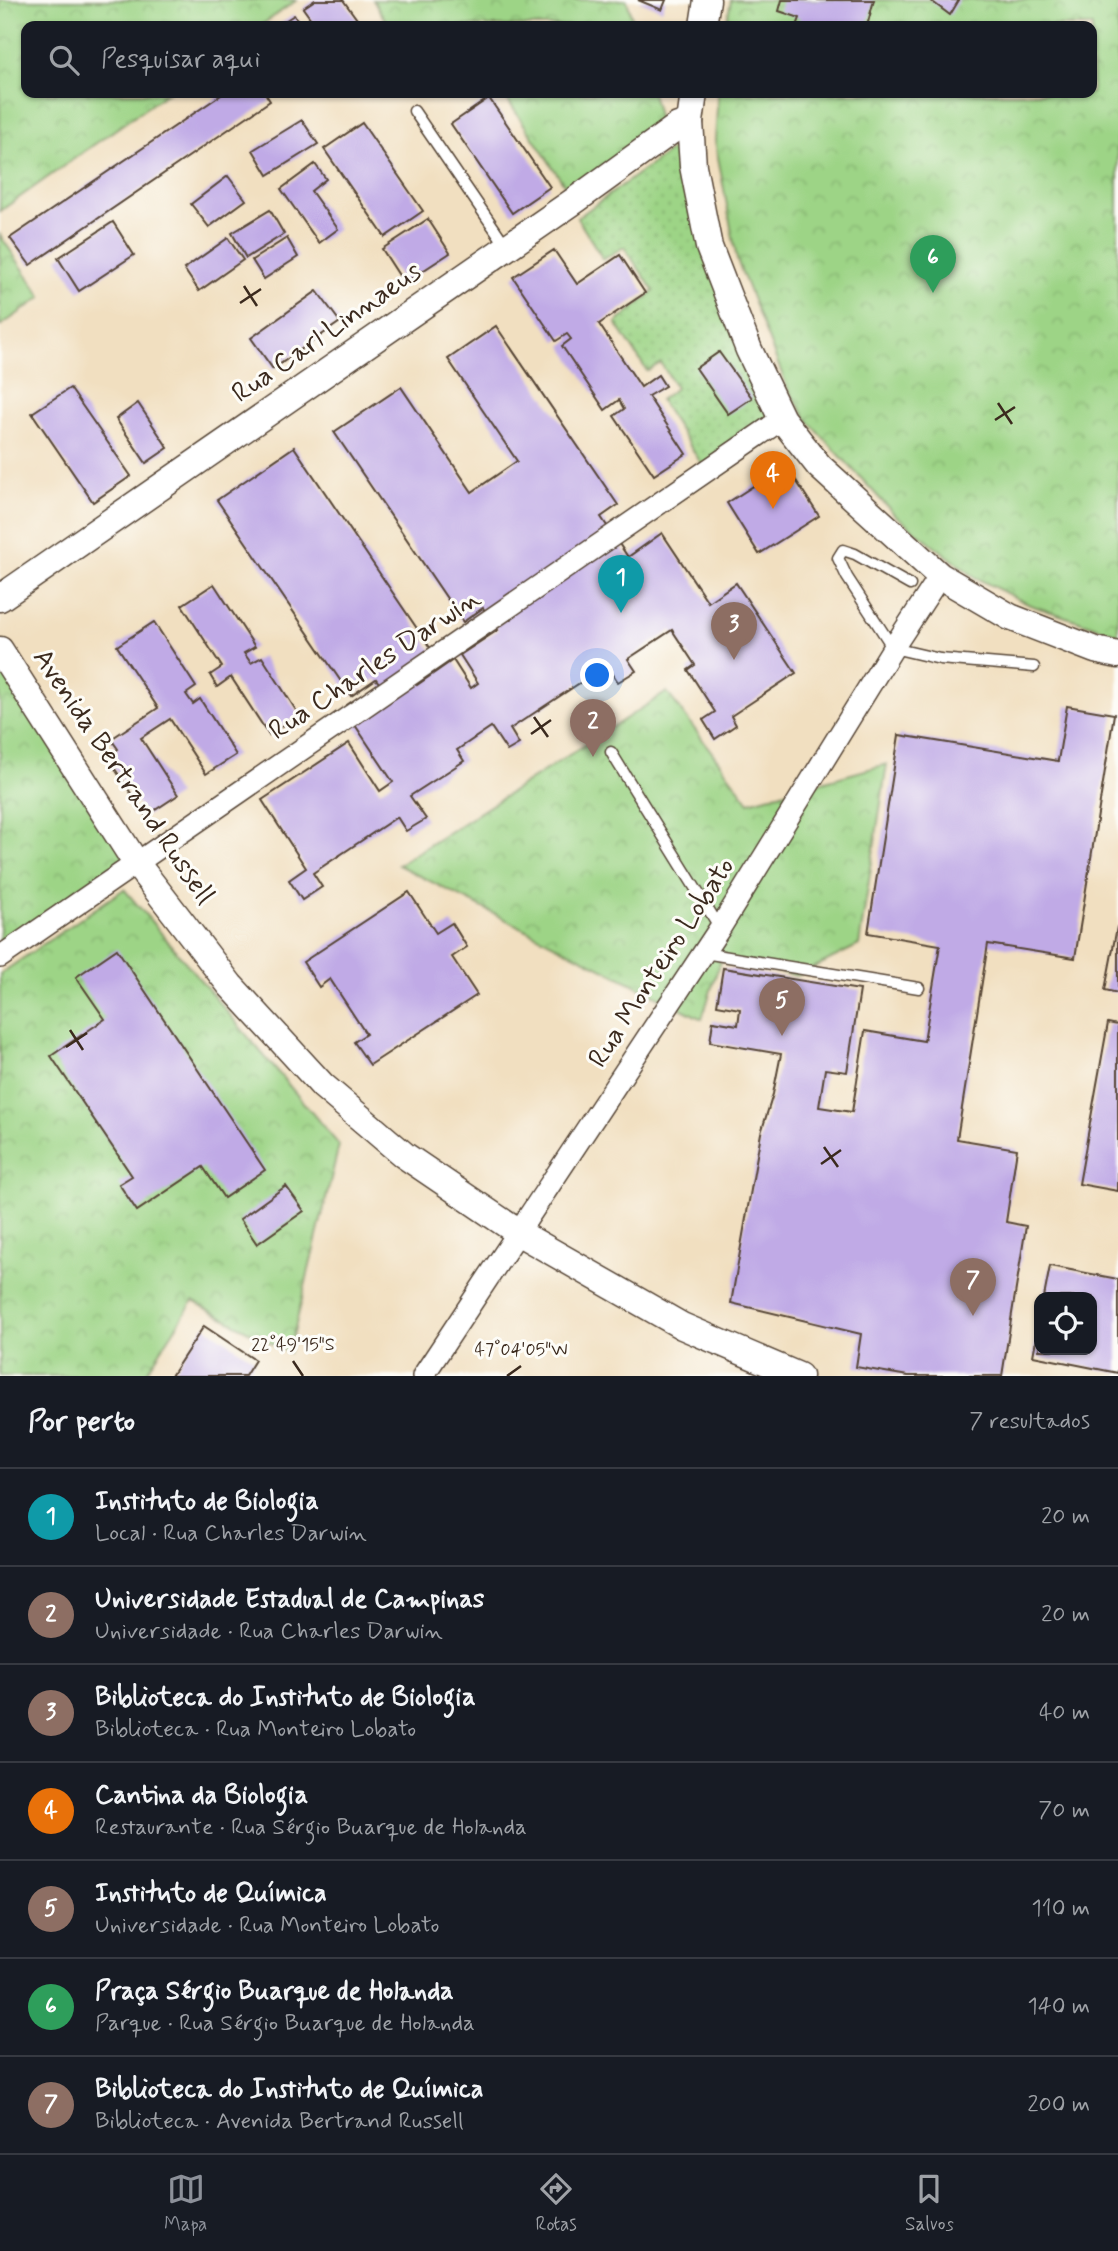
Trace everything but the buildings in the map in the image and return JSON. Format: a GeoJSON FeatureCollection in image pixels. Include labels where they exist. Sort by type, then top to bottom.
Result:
{"type":"FeatureCollection","features":[{"type":"Feature","properties":{"kind":"street"},"geometry":{"type":"LineString","coordinates":[[704,21],[707,0]]}},
{"type":"Feature","properties":{"kind":"street"},"geometry":{"type":"LineString","coordinates":[[693,98],[690,122],[693,166],[709,247],[749,350],[782,419],[819,467],[940,576],[1010,617],[1095,650],[1118,655]]}},
{"type":"Feature","properties":{"kind":"street","name":"Rua Carl Linnaeus"},"geometry":{"type":"LineString","coordinates":[[0,598],[507,247],[678,125],[690,122]]}},
{"type":"Feature","properties":{"kind":"street","name":"Rua Charles Darwin"},"geometry":{"type":"LineString","coordinates":[[0,957],[782,419]]}},
{"type":"Feature","properties":{"kind":"street","name":"Rua Monteiro Lobato"},"geometry":{"type":"LineString","coordinates":[[423,1376],[704,953],[940,576]]}},
{"type":"Feature","properties":{"kind":"street","name":"Avenida Bertrand Russell"},"geometry":{"type":"LineString","coordinates":[[0,650],[136,863],[230,985],[323,1086],[404,1155],[519,1233],[682,1326],[799,1376]]}},
{"type":"Feature","properties":{"kind":"lane"},"geometry":{"type":"LineString","coordinates":[[414,111],[507,247]]}},
{"type":"Feature","properties":{"kind":"lane"},"geometry":{"type":"LineString","coordinates":[[910,585],[855,554],[843,550],[838,558],[847,577],[893,648],[940,659],[1034,667]]}},
{"type":"Feature","properties":{"kind":"lane"},"geometry":{"type":"LineString","coordinates":[[611,752],[720,928]]}},
{"type":"Feature","properties":{"kind":"lane"},"geometry":{"type":"LineString","coordinates":[[704,953],[919,988]]}},
{"type":"Feature","properties":{"kind":"green space"},"geometry":{"type":"Polygon","coordinates":[[[0,0],[297,0],[267,21],[21,21],[21,98],[160,98],[0,211],[0,0]]]}},
{"type":"Feature","properties":{"kind":"green space"},"geometry":{"type":"Polygon","coordinates":[[[373,0],[627,0],[633,21],[386,21],[373,0]]]}},
{"type":"Feature","properties":{"kind":"green space"},"geometry":{"type":"Polygon","coordinates":[[[731,0],[1118,0],[1118,634],[1030,605],[976,578],[895,515],[809,422],[788,389],[737,260],[715,141],[718,98],[1097,98],[1097,21],[727,21],[731,0]]]}},
{"type":"Feature","properties":{"kind":"green space"},"geometry":{"type":"Polygon","coordinates":[[[506,98],[653,98],[661,128],[570,193],[506,98]]]}},
{"type":"Feature","properties":{"kind":"green space"},"geometry":{"type":"Polygon","coordinates":[[[681,143],[771,421],[703,466],[660,400],[676,388],[661,363],[647,371],[616,323],[654,291],[624,247],[603,259],[577,218],[681,143]]]}},
{"type":"Feature","properties":{"kind":"green space"},"geometry":{"type":"Polygon","coordinates":[[[0,235],[42,297],[0,326],[0,235]]]}},
{"type":"Feature","properties":{"kind":"green space"},"geometry":{"type":"Polygon","coordinates":[[[0,650],[136,863],[109,869],[0,946],[0,650]]]}},
{"type":"Feature","properties":{"kind":"green space"},"geometry":{"type":"Polygon","coordinates":[[[667,692],[749,802],[887,764],[859,945],[797,976],[721,958],[702,1019],[398,865],[667,692]]]}},
{"type":"Feature","properties":{"kind":"green space"},"geometry":{"type":"Polygon","coordinates":[[[124,889],[339,1145],[289,1353],[193,1301],[144,1376],[0,1376],[0,974],[124,889]]]}},
{"type":"Feature","properties":{"kind":"place","name":"Praça Sérgio Buarque de Holanda"},"geometry":{"type":"Point","coordinates":[933,293]}},
{"type":"Feature","properties":{"kind":"place","name":"Cantina da Biologia"},"geometry":{"type":"Point","coordinates":[773,509]}},
{"type":"Feature","properties":{"kind":"place","name":"Instituto de Biologia"},"geometry":{"type":"Point","coordinates":[621,613]}},
{"type":"Feature","properties":{"kind":"place","name":"Biblioteca do Instituto de Biologia"},"geometry":{"type":"Point","coordinates":[734,660]}},
{"type":"Feature","properties":{"kind":"place","name":"Universidade Estadual de Campinas"},"geometry":{"type":"Point","coordinates":[593,757]}},
{"type":"Feature","properties":{"kind":"place","name":"Instituto de Química"},"geometry":{"type":"Point","coordinates":[782,1036]}},
{"type":"Feature","properties":{"kind":"place","name":"Biblioteca do Instituto de Química"},"geometry":{"type":"Point","coordinates":[973,1316]}}]}
